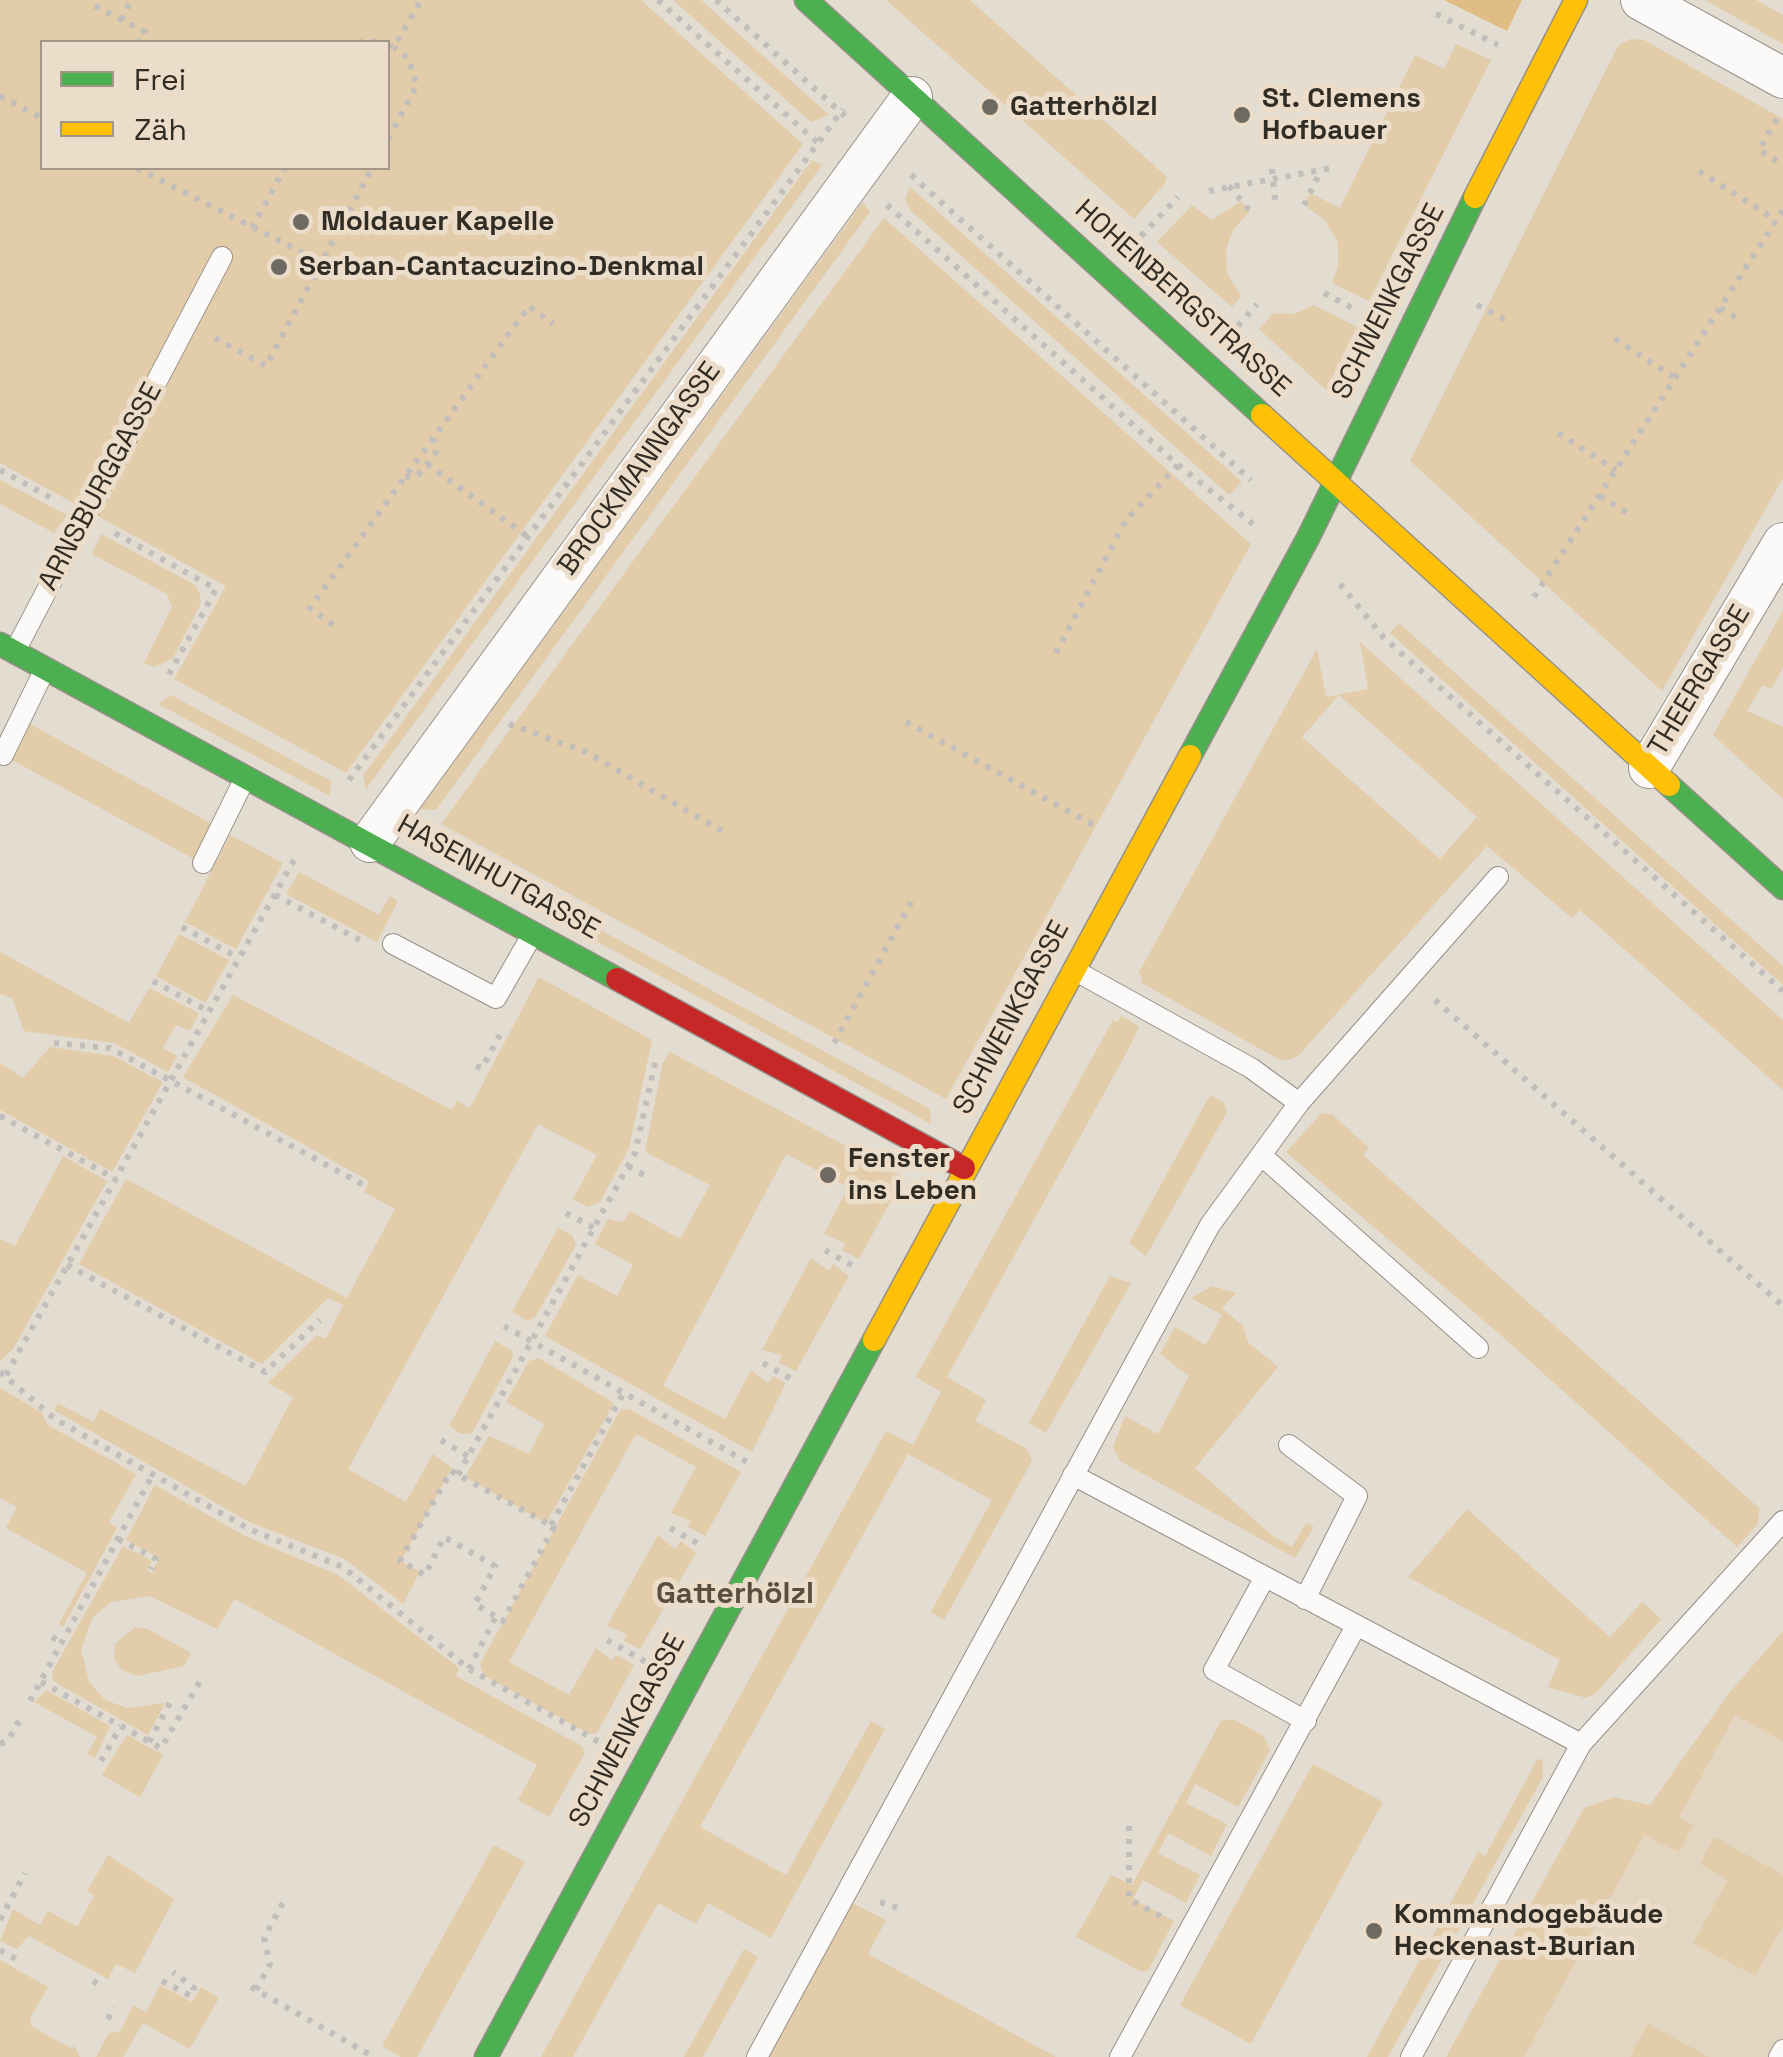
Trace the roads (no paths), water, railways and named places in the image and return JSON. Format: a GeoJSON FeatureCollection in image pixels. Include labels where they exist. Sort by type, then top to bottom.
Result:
{"type":"FeatureCollection","features":[{"type":"Feature","properties":{"kind":"street","name":"HOHENBERGSTRASSE"},"geometry":{"type":"LineString","coordinates":[[806,0],[1783,888]]}},
{"type":"Feature","properties":{"kind":"street","name":"SCHWENKGASSE"},"geometry":{"type":"LineString","coordinates":[[486,2057],[1303,548],[1404,335],[1576,0]]}},
{"type":"Feature","properties":{"kind":"street"},"geometry":{"type":"LineString","coordinates":[[1641,0],[1783,78]]}},
{"type":"Feature","properties":{"kind":"street","name":"BROCKMANNGASSE"},"geometry":{"type":"LineString","coordinates":[[370,842],[912,97]]}},
{"type":"Feature","properties":{"kind":"street","name":"THEERGASSE"},"geometry":{"type":"LineString","coordinates":[[1648,768],[1783,543]]}},
{"type":"Feature","properties":{"kind":"street","name":"HASENHUTGASSE"},"geometry":{"type":"LineString","coordinates":[[7,648],[964,1168]]}},
{"type":"Feature","properties":{"kind":"lane","name":"ARNSBURGGASSE"},"geometry":{"type":"LineString","coordinates":[[7,648],[86,516],[222,257]]}},
{"type":"Feature","properties":{"kind":"lane"},"geometry":{"type":"LineString","coordinates":[[3,755],[45,668]]}},
{"type":"Feature","properties":{"kind":"lane"},"geometry":{"type":"LineString","coordinates":[[203,864],[246,776]]}},
{"type":"Feature","properties":{"kind":"lane"},"geometry":{"type":"LineString","coordinates":[[757,2057],[1210,1224],[1299,1103],[1498,877]]}},
{"type":"Feature","properties":{"kind":"lane"},"geometry":{"type":"LineString","coordinates":[[384,946],[496,998],[534,932]]}},
{"type":"Feature","properties":{"kind":"lane"},"geometry":{"type":"LineString","coordinates":[[1072,970],[1251,1068],[1299,1103]]}},
{"type":"Feature","properties":{"kind":"lane"},"geometry":{"type":"LineString","coordinates":[[1261,1155],[1478,1348]]}},
{"type":"Feature","properties":{"kind":"lane"},"geometry":{"type":"LineString","coordinates":[[1289,1445],[1357,1496],[1305,1598]]}},
{"type":"Feature","properties":{"kind":"lane"},"geometry":{"type":"LineString","coordinates":[[1073,1476],[1580,1744]]}},
{"type":"Feature","properties":{"kind":"lane"},"geometry":{"type":"LineString","coordinates":[[1411,2057],[1580,1744],[1783,1521]]}},
{"type":"Feature","properties":{"kind":"lane"},"geometry":{"type":"LineString","coordinates":[[1264,1577],[1214,1670],[1306,1721]]}},
{"type":"Feature","properties":{"kind":"lane"},"geometry":{"type":"LineString","coordinates":[[1120,2057],[1356,1626]]}},
{"type":"Feature","properties":{"kind":"lane"},"geometry":{"type":"LineString","coordinates":[[1779,2057],[1783,2050]]}},
{"type":"Feature","properties":{"kind":"place","name":"Gatterhölzl"},"geometry":{"type":"Point","coordinates":[990,107]}},
{"type":"Feature","properties":{"kind":"place","name":"St. Clemens Hofbauer"},"geometry":{"type":"Point","coordinates":[1242,115]}},
{"type":"Feature","properties":{"kind":"place","name":"Moldauer Kapelle"},"geometry":{"type":"Point","coordinates":[301,222]}},
{"type":"Feature","properties":{"kind":"place","name":"Serban-Cantacuzino-Denkmal"},"geometry":{"type":"Point","coordinates":[279,267]}},
{"type":"Feature","properties":{"kind":"place","name":"Fenster ins Leben"},"geometry":{"type":"Point","coordinates":[828,1175]}},
{"type":"Feature","properties":{"kind":"place","name":"Kommandogebäude Heckenast-Burian"},"geometry":{"type":"Point","coordinates":[1374,1931]}},
{"type":"Feature","properties":{"kind":"district","name":"Gatterhölzl"},"geometry":{"type":"Point","coordinates":[735,1595]}}]}
